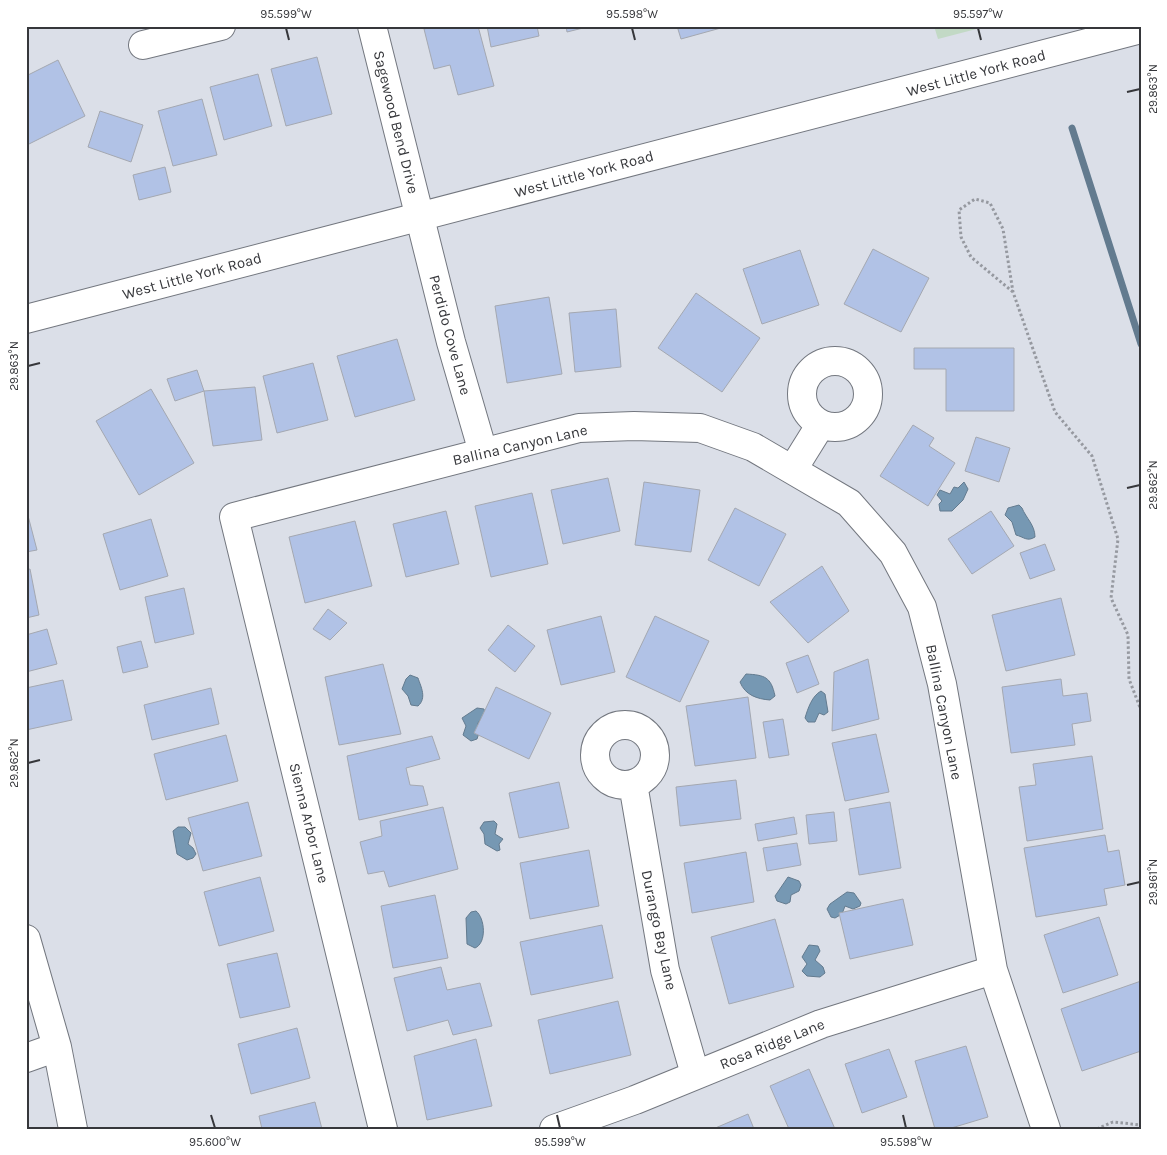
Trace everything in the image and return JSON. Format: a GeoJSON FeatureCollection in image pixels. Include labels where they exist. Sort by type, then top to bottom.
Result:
{"type":"FeatureCollection","features":[{"type":"Feature","properties":{"kind":"street"},"geometry":{"type":"LineString","coordinates":[[143,46],[221,26]]}},
{"type":"Feature","properties":{"kind":"street","name":"Sagewood Bend Drive"},"geometry":{"type":"LineString","coordinates":[[372,26],[419,217]]}},
{"type":"Feature","properties":{"kind":"street","name":"West Little York Road"},"geometry":{"type":"LineString","coordinates":[[26,319],[1141,29]]}},
{"type":"Feature","properties":{"kind":"street","name":"Perdido Cove Lane"},"geometry":{"type":"LineString","coordinates":[[419,217],[483,452]]}},
{"type":"Feature","properties":{"kind":"street"},"geometry":{"type":"LineString","coordinates":[[793,470],[821,424]]}},
{"type":"Feature","properties":{"kind":"street","name":"Ballina Canyon Lane"},"geometry":{"type":"LineString","coordinates":[[234,517],[579,428],[634,426],[700,428],[753,447],[849,504],[893,553],[922,607],[942,684],[993,970],[1046,1129]]}},
{"type":"Feature","properties":{"kind":"street","name":"Sienna Arbor Lane"},"geometry":{"type":"LineString","coordinates":[[234,517],[383,1129]]}},
{"type":"Feature","properties":{"kind":"street","name":"Durango Bay Lane"},"geometry":{"type":"LineString","coordinates":[[633,784],[665,970],[695,1074]]}},
{"type":"Feature","properties":{"kind":"street"},"geometry":{"type":"LineString","coordinates":[[26,939],[57,1046],[73,1129]]}},
{"type":"Feature","properties":{"kind":"street","name":"Rosa Ridge Lane"},"geometry":{"type":"LineString","coordinates":[[554,1129],[635,1100],[821,1024],[993,970]]}},
{"type":"Feature","properties":{"kind":"street"},"geometry":{"type":"LineString","coordinates":[[26,1058],[57,1046]]}},
{"type":"Feature","properties":{"kind":"path"},"geometry":{"type":"LineString","coordinates":[[1012,292],[971,257],[961,237],[959,210],[975,199],[990,203],[1003,229],[1012,292],[1055,412],[1092,456],[1118,539],[1111,598],[1128,635],[1129,679],[1141,710]]}},
{"type":"Feature","properties":{"kind":"path"},"geometry":{"type":"LineString","coordinates":[[1097,1129],[1113,1122],[1141,1125]]}},
{"type":"Feature","properties":{"kind":"green space"},"geometry":{"type":"Polygon","coordinates":[[[934,26],[988,26],[938,39],[934,26]]]}},
{"type":"Feature","properties":{"kind":"water"},"geometry":{"type":"Polygon","coordinates":[[[964,482],[968,489],[963,500],[952,511],[940,511],[939,504],[942,501],[937,495],[940,490],[950,494],[954,487],[958,488],[964,482]]]}},
{"type":"Feature","properties":{"kind":"water"},"geometry":{"type":"Polygon","coordinates":[[[1019,505],[1034,529],[1035,537],[1028,539],[1016,535],[1012,522],[1005,515],[1008,508],[1019,505]]]}},
{"type":"Feature","properties":{"kind":"water"},"geometry":{"type":"Polygon","coordinates":[[[746,674],[766,678],[775,696],[770,700],[761,699],[748,693],[740,682],[746,674]]]}},
{"type":"Feature","properties":{"kind":"water"},"geometry":{"type":"Polygon","coordinates":[[[410,675],[418,678],[422,689],[423,696],[418,706],[411,705],[408,696],[402,689],[410,675]]]}},
{"type":"Feature","properties":{"kind":"water"},"geometry":{"type":"Polygon","coordinates":[[[821,691],[825,694],[828,712],[824,715],[819,713],[815,722],[808,722],[805,718],[809,706],[815,696],[821,691]]]}},
{"type":"Feature","properties":{"kind":"water"},"geometry":{"type":"Polygon","coordinates":[[[477,708],[484,709],[485,713],[478,723],[479,733],[477,739],[471,741],[463,735],[466,726],[462,718],[477,708]]]}},
{"type":"Feature","properties":{"kind":"water"},"geometry":{"type":"Polygon","coordinates":[[[494,821],[497,824],[495,834],[503,839],[499,844],[500,850],[497,851],[485,844],[484,834],[480,828],[484,822],[494,821]]]}},
{"type":"Feature","properties":{"kind":"water"},"geometry":{"type":"Polygon","coordinates":[[[178,827],[185,827],[191,833],[188,844],[196,854],[193,858],[187,860],[177,854],[173,831],[178,827]]]}},
{"type":"Feature","properties":{"kind":"water"},"geometry":{"type":"Polygon","coordinates":[[[788,877],[799,881],[801,885],[799,891],[791,895],[790,902],[786,904],[777,901],[775,896],[788,877]]]}},
{"type":"Feature","properties":{"kind":"water"},"geometry":{"type":"Polygon","coordinates":[[[847,892],[854,893],[861,903],[860,906],[853,909],[845,906],[842,914],[835,918],[831,917],[827,909],[830,904],[847,892]]]}},
{"type":"Feature","properties":{"kind":"water"},"geometry":{"type":"Polygon","coordinates":[[[476,911],[483,924],[483,936],[479,945],[475,948],[467,944],[466,918],[471,912],[476,911]]]}},
{"type":"Feature","properties":{"kind":"water"},"geometry":{"type":"Polygon","coordinates":[[[809,945],[818,946],[820,951],[815,960],[823,967],[825,973],[820,977],[807,976],[802,971],[807,964],[802,957],[809,945]]]}},
{"type":"Feature","properties":{"kind":"building"},"geometry":{"type":"Polygon","coordinates":[[[436,26],[478,26],[494,86],[458,95],[450,65],[434,69],[424,29],[436,26]]]}},
{"type":"Feature","properties":{"kind":"building"},"geometry":{"type":"Polygon","coordinates":[[[487,26],[537,26],[539,36],[491,47],[487,26]]]}},
{"type":"Feature","properties":{"kind":"building"},"geometry":{"type":"Polygon","coordinates":[[[566,26],[591,26],[567,32],[566,26]]]}},
{"type":"Feature","properties":{"kind":"building"},"geometry":{"type":"Polygon","coordinates":[[[677,26],[728,26],[681,39],[677,26]]]}},
{"type":"Feature","properties":{"kind":"building"},"geometry":{"type":"Polygon","coordinates":[[[317,57],[332,114],[286,126],[271,69],[317,57]]]}},
{"type":"Feature","properties":{"kind":"building"},"geometry":{"type":"Polygon","coordinates":[[[58,60],[85,116],[27,145],[26,76],[58,60]]]}},
{"type":"Feature","properties":{"kind":"building"},"geometry":{"type":"Polygon","coordinates":[[[258,74],[272,126],[224,140],[210,87],[258,74]]]}},
{"type":"Feature","properties":{"kind":"building"},"geometry":{"type":"Polygon","coordinates":[[[202,99],[217,155],[173,166],[158,111],[202,99]]]}},
{"type":"Feature","properties":{"kind":"building"},"geometry":{"type":"Polygon","coordinates":[[[100,111],[143,125],[131,162],[88,147],[100,111]]]}},
{"type":"Feature","properties":{"kind":"building"},"geometry":{"type":"Polygon","coordinates":[[[165,167],[171,192],[139,200],[133,175],[165,167]]]}},
{"type":"Feature","properties":{"kind":"building"},"geometry":{"type":"Polygon","coordinates":[[[873,249],[929,278],[901,332],[844,304],[873,249]]]}},
{"type":"Feature","properties":{"kind":"building"},"geometry":{"type":"Polygon","coordinates":[[[800,250],[819,305],[762,324],[743,269],[800,250]]]}},
{"type":"Feature","properties":{"kind":"building"},"geometry":{"type":"Polygon","coordinates":[[[696,293],[760,338],[722,392],[658,348],[696,293]]]}},
{"type":"Feature","properties":{"kind":"building"},"geometry":{"type":"Polygon","coordinates":[[[549,297],[562,374],[507,383],[495,306],[549,297]]]}},
{"type":"Feature","properties":{"kind":"building"},"geometry":{"type":"Polygon","coordinates":[[[616,309],[621,367],[575,372],[569,313],[616,309]]]}},
{"type":"Feature","properties":{"kind":"building"},"geometry":{"type":"Polygon","coordinates":[[[397,339],[415,400],[355,417],[337,356],[397,339]]]}},
{"type":"Feature","properties":{"kind":"building"},"geometry":{"type":"Polygon","coordinates":[[[914,348],[1014,348],[1014,411],[946,411],[946,369],[914,369],[914,348]]]}},
{"type":"Feature","properties":{"kind":"building"},"geometry":{"type":"Polygon","coordinates":[[[313,363],[328,420],[277,433],[263,376],[313,363]]]}},
{"type":"Feature","properties":{"kind":"building"},"geometry":{"type":"Polygon","coordinates":[[[197,370],[204,391],[175,401],[167,379],[197,370]]]}},
{"type":"Feature","properties":{"kind":"building"},"geometry":{"type":"Polygon","coordinates":[[[255,387],[262,440],[213,446],[204,391],[255,387]]]}},
{"type":"Feature","properties":{"kind":"building"},"geometry":{"type":"Polygon","coordinates":[[[151,389],[194,463],[139,495],[96,421],[151,389]]]}},
{"type":"Feature","properties":{"kind":"building"},"geometry":{"type":"Polygon","coordinates":[[[913,425],[934,438],[929,446],[955,463],[928,506],[880,476],[913,425]]]}},
{"type":"Feature","properties":{"kind":"building"},"geometry":{"type":"Polygon","coordinates":[[[976,437],[1010,448],[999,482],[965,471],[976,437]]]}},
{"type":"Feature","properties":{"kind":"building"},"geometry":{"type":"Polygon","coordinates":[[[608,478],[620,531],[563,544],[551,490],[608,478]]]}},
{"type":"Feature","properties":{"kind":"building"},"geometry":{"type":"Polygon","coordinates":[[[644,482],[700,490],[691,552],[635,545],[644,482]]]}},
{"type":"Feature","properties":{"kind":"building"},"geometry":{"type":"Polygon","coordinates":[[[532,493],[548,564],[491,577],[475,506],[532,493]]]}},
{"type":"Feature","properties":{"kind":"building"},"geometry":{"type":"Polygon","coordinates":[[[26,508],[37,550],[26,552],[26,508]]]}},
{"type":"Feature","properties":{"kind":"building"},"geometry":{"type":"Polygon","coordinates":[[[735,508],[786,534],[759,586],[708,560],[735,508]]]}},
{"type":"Feature","properties":{"kind":"building"},"geometry":{"type":"Polygon","coordinates":[[[446,511],[459,564],[406,577],[393,524],[446,511]]]}},
{"type":"Feature","properties":{"kind":"building"},"geometry":{"type":"Polygon","coordinates":[[[991,511],[1014,546],[972,574],[948,539],[991,511]]]}},
{"type":"Feature","properties":{"kind":"building"},"geometry":{"type":"Polygon","coordinates":[[[151,519],[168,576],[120,590],[103,534],[151,519]]]}},
{"type":"Feature","properties":{"kind":"building"},"geometry":{"type":"Polygon","coordinates":[[[355,521],[372,586],[305,603],[289,537],[355,521]]]}},
{"type":"Feature","properties":{"kind":"building"},"geometry":{"type":"Polygon","coordinates":[[[1045,544],[1055,570],[1030,579],[1020,553],[1045,544]]]}},
{"type":"Feature","properties":{"kind":"building"},"geometry":{"type":"Polygon","coordinates":[[[822,566],[849,611],[808,643],[770,602],[822,566]]]}},
{"type":"Feature","properties":{"kind":"building"},"geometry":{"type":"Polygon","coordinates":[[[30,569],[39,615],[26,618],[26,570],[30,569]]]}},
{"type":"Feature","properties":{"kind":"building"},"geometry":{"type":"Polygon","coordinates":[[[184,588],[194,634],[155,643],[145,597],[184,588]]]}},
{"type":"Feature","properties":{"kind":"building"},"geometry":{"type":"Polygon","coordinates":[[[1061,598],[1075,655],[1006,671],[992,615],[1061,598]]]}},
{"type":"Feature","properties":{"kind":"building"},"geometry":{"type":"Polygon","coordinates":[[[328,609],[347,623],[330,640],[313,629],[328,609]]]}},
{"type":"Feature","properties":{"kind":"building"},"geometry":{"type":"Polygon","coordinates":[[[601,616],[615,672],[561,685],[547,630],[601,616]]]}},
{"type":"Feature","properties":{"kind":"building"},"geometry":{"type":"Polygon","coordinates":[[[655,616],[709,641],[680,702],[626,677],[655,616]]]}},
{"type":"Feature","properties":{"kind":"building"},"geometry":{"type":"Polygon","coordinates":[[[508,625],[535,646],[515,672],[488,650],[508,625]]]}},
{"type":"Feature","properties":{"kind":"building"},"geometry":{"type":"Polygon","coordinates":[[[47,629],[57,664],[26,672],[26,635],[47,629]]]}},
{"type":"Feature","properties":{"kind":"building"},"geometry":{"type":"Polygon","coordinates":[[[141,641],[148,667],[123,673],[117,647],[141,641]]]}},
{"type":"Feature","properties":{"kind":"building"},"geometry":{"type":"Polygon","coordinates":[[[808,655],[819,684],[797,693],[786,663],[808,655]]]}},
{"type":"Feature","properties":{"kind":"building"},"geometry":{"type":"Polygon","coordinates":[[[868,659],[879,719],[832,731],[834,672],[868,659]]]}},
{"type":"Feature","properties":{"kind":"building"},"geometry":{"type":"Polygon","coordinates":[[[383,664],[401,734],[339,745],[325,677],[383,664]]]}},
{"type":"Feature","properties":{"kind":"building"},"geometry":{"type":"Polygon","coordinates":[[[1061,679],[1063,696],[1087,693],[1091,721],[1072,724],[1075,745],[1011,753],[1002,687],[1061,679]]]}},
{"type":"Feature","properties":{"kind":"building"},"geometry":{"type":"Polygon","coordinates":[[[63,680],[72,720],[26,730],[26,688],[63,680]]]}},
{"type":"Feature","properties":{"kind":"building"},"geometry":{"type":"Polygon","coordinates":[[[496,687],[551,713],[529,759],[474,733],[496,687]]]}},
{"type":"Feature","properties":{"kind":"building"},"geometry":{"type":"Polygon","coordinates":[[[211,688],[219,724],[152,740],[144,705],[211,688]]]}},
{"type":"Feature","properties":{"kind":"building"},"geometry":{"type":"Polygon","coordinates":[[[748,697],[756,758],[695,766],[686,706],[748,697]]]}},
{"type":"Feature","properties":{"kind":"building"},"geometry":{"type":"Polygon","coordinates":[[[783,719],[789,755],[769,758],[763,722],[783,719]]]}},
{"type":"Feature","properties":{"kind":"building"},"geometry":{"type":"Polygon","coordinates":[[[876,734],[889,792],[845,801],[832,743],[876,734]]]}},
{"type":"Feature","properties":{"kind":"building"},"geometry":{"type":"Polygon","coordinates":[[[226,735],[238,781],[166,800],[154,754],[226,735]]]}},
{"type":"Feature","properties":{"kind":"building"},"geometry":{"type":"Polygon","coordinates":[[[432,736],[440,759],[406,768],[410,785],[423,786],[428,805],[359,820],[347,756],[432,736]]]}},
{"type":"Feature","properties":{"kind":"building"},"geometry":{"type":"Polygon","coordinates":[[[1092,756],[1103,829],[1027,841],[1019,787],[1036,785],[1033,764],[1092,756]]]}},
{"type":"Feature","properties":{"kind":"building"},"geometry":{"type":"Polygon","coordinates":[[[736,780],[741,819],[680,826],[676,787],[736,780]]]}},
{"type":"Feature","properties":{"kind":"building"},"geometry":{"type":"Polygon","coordinates":[[[559,782],[569,828],[519,838],[509,793],[559,782]]]}},
{"type":"Feature","properties":{"kind":"building"},"geometry":{"type":"Polygon","coordinates":[[[248,802],[262,856],[203,871],[188,818],[248,802]]]}},
{"type":"Feature","properties":{"kind":"building"},"geometry":{"type":"Polygon","coordinates":[[[890,802],[901,868],[859,875],[849,809],[890,802]]]}},
{"type":"Feature","properties":{"kind":"building"},"geometry":{"type":"Polygon","coordinates":[[[443,807],[458,869],[389,887],[384,871],[368,874],[360,842],[382,836],[380,821],[443,807]]]}},
{"type":"Feature","properties":{"kind":"building"},"geometry":{"type":"Polygon","coordinates":[[[834,812],[837,841],[809,844],[806,815],[834,812]]]}},
{"type":"Feature","properties":{"kind":"building"},"geometry":{"type":"Polygon","coordinates":[[[794,817],[797,834],[758,841],[755,824],[794,817]]]}},
{"type":"Feature","properties":{"kind":"building"},"geometry":{"type":"Polygon","coordinates":[[[1105,835],[1108,852],[1119,850],[1125,885],[1104,889],[1107,905],[1036,917],[1024,848],[1105,835]]]}},
{"type":"Feature","properties":{"kind":"building"},"geometry":{"type":"Polygon","coordinates":[[[797,843],[801,865],[767,871],[763,848],[797,843]]]}},
{"type":"Feature","properties":{"kind":"building"},"geometry":{"type":"Polygon","coordinates":[[[589,850],[599,906],[530,919],[520,863],[589,850]]]}},
{"type":"Feature","properties":{"kind":"building"},"geometry":{"type":"Polygon","coordinates":[[[746,852],[754,902],[692,913],[684,863],[746,852]]]}},
{"type":"Feature","properties":{"kind":"building"},"geometry":{"type":"Polygon","coordinates":[[[260,877],[274,931],[219,946],[204,892],[260,877]]]}},
{"type":"Feature","properties":{"kind":"building"},"geometry":{"type":"Polygon","coordinates":[[[435,895],[448,958],[393,968],[381,906],[435,895]]]}},
{"type":"Feature","properties":{"kind":"building"},"geometry":{"type":"Polygon","coordinates":[[[903,899],[913,945],[850,959],[839,913],[903,899]]]}},
{"type":"Feature","properties":{"kind":"building"},"geometry":{"type":"Polygon","coordinates":[[[1099,917],[1118,975],[1063,993],[1044,935],[1099,917]]]}},
{"type":"Feature","properties":{"kind":"building"},"geometry":{"type":"Polygon","coordinates":[[[775,919],[794,987],[729,1004],[711,937],[775,919]]]}},
{"type":"Feature","properties":{"kind":"building"},"geometry":{"type":"Polygon","coordinates":[[[602,925],[613,978],[531,995],[520,942],[602,925]]]}},
{"type":"Feature","properties":{"kind":"building"},"geometry":{"type":"Polygon","coordinates":[[[277,953],[290,1007],[240,1018],[227,964],[277,953]]]}},
{"type":"Feature","properties":{"kind":"building"},"geometry":{"type":"Polygon","coordinates":[[[441,967],[447,990],[480,983],[492,1026],[453,1035],[448,1020],[407,1031],[394,978],[441,967]]]}},
{"type":"Feature","properties":{"kind":"building"},"geometry":{"type":"Polygon","coordinates":[[[1141,981],[1141,1051],[1082,1071],[1061,1009],[1141,981]]]}},
{"type":"Feature","properties":{"kind":"building"},"geometry":{"type":"Polygon","coordinates":[[[618,1001],[631,1055],[550,1074],[538,1020],[618,1001]]]}},
{"type":"Feature","properties":{"kind":"building"},"geometry":{"type":"Polygon","coordinates":[[[297,1028],[310,1078],[251,1094],[238,1044],[297,1028]]]}},
{"type":"Feature","properties":{"kind":"building"},"geometry":{"type":"Polygon","coordinates":[[[476,1039],[492,1106],[427,1120],[414,1056],[476,1039]]]}},
{"type":"Feature","properties":{"kind":"building"},"geometry":{"type":"Polygon","coordinates":[[[966,1046],[988,1117],[948,1129],[935,1129],[915,1061],[966,1046]]]}},
{"type":"Feature","properties":{"kind":"building"},"geometry":{"type":"Polygon","coordinates":[[[889,1049],[907,1097],[862,1113],[845,1064],[889,1049]]]}},
{"type":"Feature","properties":{"kind":"building"},"geometry":{"type":"Polygon","coordinates":[[[809,1069],[835,1129],[789,1129],[770,1086],[809,1069]]]}},
{"type":"Feature","properties":{"kind":"building"},"geometry":{"type":"Polygon","coordinates":[[[315,1102],[322,1129],[262,1129],[259,1116],[315,1102]]]}},
{"type":"Feature","properties":{"kind":"building"},"geometry":{"type":"Polygon","coordinates":[[[748,1114],[754,1129],[713,1129],[748,1114]]]}},
{"type":"Feature","properties":{"kind":"waterway"},"geometry":{"type":"LineString","coordinates":[[1072,128],[1141,344]]}}]}
